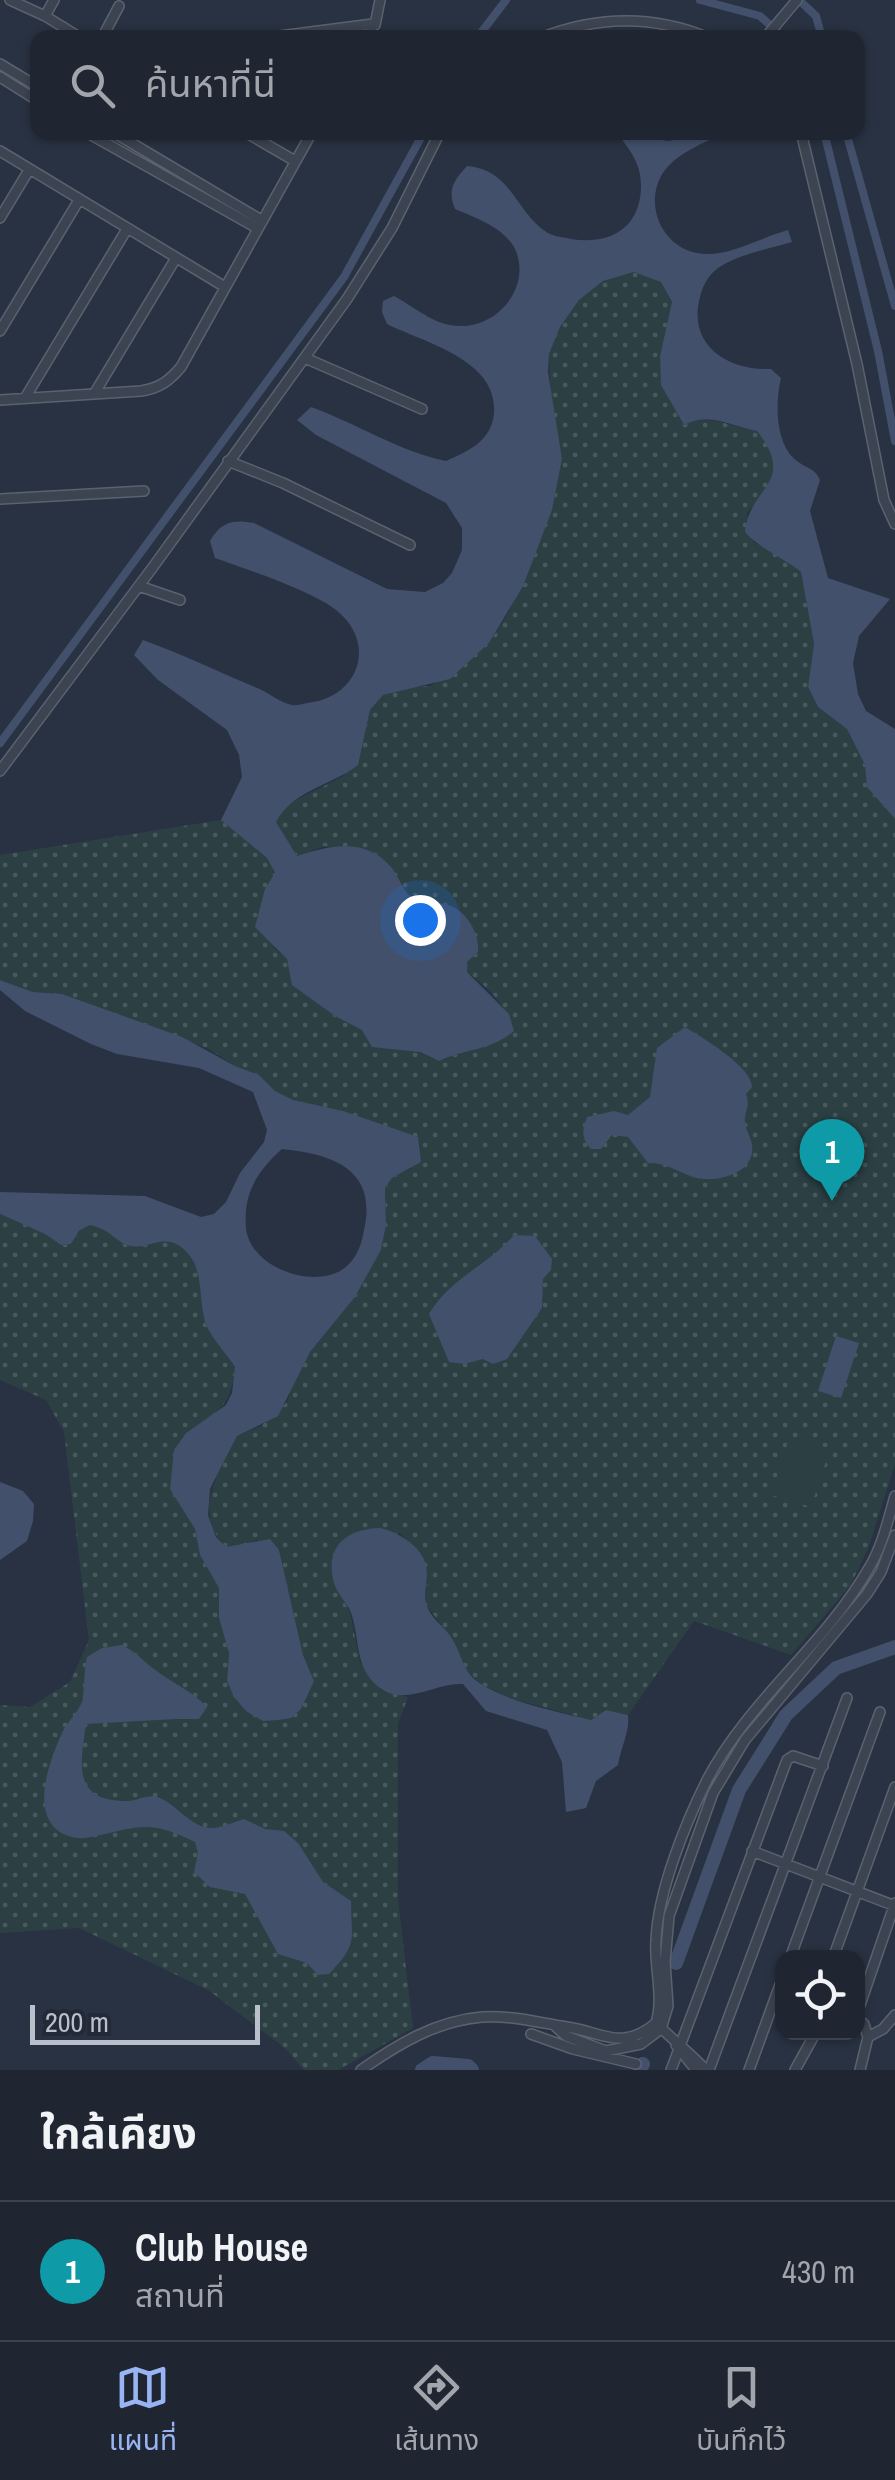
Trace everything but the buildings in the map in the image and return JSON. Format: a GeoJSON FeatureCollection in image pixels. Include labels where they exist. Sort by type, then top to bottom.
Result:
{"type":"FeatureCollection","features":[{"type":"Feature","properties":{"kind":"street"},"geometry":{"type":"LineString","coordinates":[[10,0],[68,30]]}},
{"type":"Feature","properties":{"kind":"street"},"geometry":{"type":"LineString","coordinates":[[45,16],[54,0]]}},
{"type":"Feature","properties":{"kind":"street"},"geometry":{"type":"LineString","coordinates":[[373,30],[380,0]]}},
{"type":"Feature","properties":{"kind":"street"},"geometry":{"type":"LineString","coordinates":[[771,30],[797,0]]}},
{"type":"Feature","properties":{"kind":"street"},"geometry":{"type":"LineString","coordinates":[[106,30],[119,6]]}},
{"type":"Feature","properties":{"kind":"street"},"geometry":{"type":"LineString","coordinates":[[560,30],[610,20],[652,21],[681,30]]}},
{"type":"Feature","properties":{"kind":"street"},"geometry":{"type":"LineString","coordinates":[[333,30],[375,25]]}},
{"type":"Feature","properties":{"kind":"street"},"geometry":{"type":"LineString","coordinates":[[671,30],[672,25]]}},
{"type":"Feature","properties":{"kind":"street"},"geometry":{"type":"LineString","coordinates":[[0,64],[30,82]]}},
{"type":"Feature","properties":{"kind":"street"},"geometry":{"type":"LineString","coordinates":[[0,77],[30,96]]}},
{"type":"Feature","properties":{"kind":"street"},"geometry":{"type":"LineString","coordinates":[[101,140],[259,224]]}},
{"type":"Feature","properties":{"kind":"street"},"geometry":{"type":"LineString","coordinates":[[126,140],[259,224]]}},
{"type":"Feature","properties":{"kind":"street"},"geometry":{"type":"LineString","coordinates":[[259,140],[295,161]]}},
{"type":"Feature","properties":{"kind":"street"},"geometry":{"type":"LineString","coordinates":[[0,400],[155,389],[169,381],[181,367],[307,140]]}},
{"type":"Feature","properties":{"kind":"street"},"geometry":{"type":"LineString","coordinates":[[0,771],[139,586],[373,260],[436,140]]}},
{"type":"Feature","properties":{"kind":"street"},"geometry":{"type":"LineString","coordinates":[[803,140],[884,500],[895,524]]}},
{"type":"Feature","properties":{"kind":"street"},"geometry":{"type":"LineString","coordinates":[[0,150],[225,287]]}},
{"type":"Feature","properties":{"kind":"street"},"geometry":{"type":"LineString","coordinates":[[0,218],[29,170]]}},
{"type":"Feature","properties":{"kind":"street"},"geometry":{"type":"LineString","coordinates":[[0,331],[79,200]]}},
{"type":"Feature","properties":{"kind":"street"},"geometry":{"type":"LineString","coordinates":[[25,398],[127,229]]}},
{"type":"Feature","properties":{"kind":"street"},"geometry":{"type":"LineString","coordinates":[[94,394],[176,258]]}},
{"type":"Feature","properties":{"kind":"street"},"geometry":{"type":"LineString","coordinates":[[305,358],[422,409]]}},
{"type":"Feature","properties":{"kind":"street"},"geometry":{"type":"LineString","coordinates":[[228,461],[283,483],[410,545]]}},
{"type":"Feature","properties":{"kind":"street"},"geometry":{"type":"LineString","coordinates":[[0,499],[144,492]]}},
{"type":"Feature","properties":{"kind":"street"},"geometry":{"type":"LineString","coordinates":[[139,586],[180,600]]}},
{"type":"Feature","properties":{"kind":"street"},"geometry":{"type":"LineString","coordinates":[[847,1698],[708,2070],[659,2026],[655,1958],[659,1912],[704,1786],[746,1720],[839,1612],[870,1567],[895,1496]]}},
{"type":"Feature","properties":{"kind":"street"},"geometry":{"type":"LineString","coordinates":[[361,2070],[405,2041],[462,2020],[500,2017],[622,2039],[659,2026],[668,2006],[665,1962],[669,1916],[713,1793],[745,1740],[867,1594],[881,1572],[895,1534]]}},
{"type":"Feature","properties":{"kind":"street"},"geometry":{"type":"LineString","coordinates":[[793,1950],[880,1712]]}},
{"type":"Feature","properties":{"kind":"street"},"geometry":{"type":"LineString","coordinates":[[671,2070],[787,1760],[800,1757],[822,1766]]}},
{"type":"Feature","properties":{"kind":"street"},"geometry":{"type":"LineString","coordinates":[[836,1950],[895,1787]]}},
{"type":"Feature","properties":{"kind":"street"},"geometry":{"type":"LineString","coordinates":[[752,1852],[895,1905],[865,1994]]}},
{"type":"Feature","properties":{"kind":"street"},"geometry":{"type":"LineString","coordinates":[[749,2070],[775,1998]]}},
{"type":"Feature","properties":{"kind":"street"},"geometry":{"type":"LineString","coordinates":[[868,2037],[883,2029],[895,2015]]}},
{"type":"Feature","properties":{"kind":"street"},"geometry":{"type":"LineString","coordinates":[[542,2022],[534,2035],[617,2066],[636,2064]]}},
{"type":"Feature","properties":{"kind":"street"},"geometry":{"type":"LineString","coordinates":[[860,2070],[868,2037],[865,2027]]}},
{"type":"Feature","properties":{"kind":"street"},"geometry":{"type":"LineString","coordinates":[[795,2070],[812,2040]]}},
{"type":"Feature","properties":{"kind":"street"},"geometry":{"type":"LineString","coordinates":[[678,2044],[696,2070]]}},
{"type":"Feature","properties":{"kind":"green space"},"geometry":{"type":"Polygon","coordinates":[[[635,272],[661,282],[672,303],[660,356],[661,385],[684,425],[703,420],[757,431],[771,449],[772,477],[747,513],[753,542],[776,552],[801,572],[814,644],[808,687],[818,707],[847,729],[865,765],[867,787],[895,819],[895,1464],[868,1549],[850,1586],[791,1655],[694,1621],[628,1715],[606,1710],[591,1720],[513,1699],[482,1685],[459,1659],[454,1641],[426,1605],[427,1568],[400,1533],[334,1554],[335,1585],[350,1612],[360,1662],[381,1690],[408,1697],[398,1724],[398,1899],[413,2028],[338,2070],[304,2070],[285,2048],[208,1990],[79,1928],[0,1933],[0,1705],[30,1707],[70,1682],[89,1640],[64,1432],[46,1400],[0,1380],[0,1214],[61,1245],[71,1244],[90,1225],[130,1246],[176,1244],[193,1260],[204,1318],[235,1367],[230,1392],[221,1408],[186,1433],[185,1512],[195,1529],[200,1555],[219,1588],[219,1618],[229,1653],[227,1681],[308,1693],[314,1680],[303,1655],[279,1550],[257,1540],[226,1547],[210,1520],[209,1506],[216,1478],[237,1436],[261,1426],[287,1402],[310,1352],[355,1297],[381,1250],[386,1225],[385,1188],[392,1178],[412,1168],[315,1106],[275,1091],[259,1075],[235,1066],[209,1049],[62,994],[33,992],[0,980],[0,855],[221,820],[267,858],[275,874],[265,889],[274,948],[287,959],[293,985],[335,1016],[439,1061],[488,1046],[514,1031],[496,998],[467,972],[467,962],[478,952],[443,904],[416,901],[391,867],[325,846],[297,856],[276,822],[286,805],[342,777],[362,747],[370,710],[383,695],[408,687],[431,686],[489,643],[509,612],[552,510],[562,459],[551,402],[549,354],[560,327],[579,300],[603,281],[635,272]]]}},
{"type":"Feature","properties":{"kind":"green space"},"geometry":{"type":"Polygon","coordinates":[[[790,1436],[830,1449],[811,1507],[771,1495],[790,1436]]]}},
{"type":"Feature","properties":{"kind":"water"},"geometry":{"type":"Polygon","coordinates":[[[622,140],[709,140],[677,158],[658,183],[656,212],[668,236],[679,246],[692,252],[716,254],[788,230],[792,242],[745,255],[714,271],[699,301],[700,332],[707,344],[728,361],[771,369],[781,378],[778,411],[784,445],[820,480],[810,511],[828,578],[890,599],[859,636],[853,663],[858,694],[866,711],[895,729],[895,819],[867,787],[865,765],[847,729],[818,707],[808,687],[814,644],[801,572],[745,532],[754,504],[772,474],[768,449],[757,431],[711,420],[684,425],[661,385],[660,356],[672,302],[661,282],[634,272],[603,281],[579,300],[560,327],[549,354],[548,372],[562,459],[552,510],[523,586],[489,643],[450,679],[383,695],[370,710],[358,765],[302,795],[276,822],[297,856],[347,846],[371,852],[392,868],[415,900],[445,904],[459,911],[470,922],[478,945],[478,952],[467,962],[467,972],[509,1014],[514,1031],[488,1046],[439,1061],[420,1052],[372,1047],[362,1030],[292,985],[287,959],[255,927],[265,889],[275,873],[267,858],[221,820],[242,777],[239,755],[227,730],[158,680],[134,655],[143,640],[294,705],[325,699],[350,680],[359,653],[356,638],[349,623],[336,610],[295,588],[215,558],[210,541],[223,526],[239,521],[254,523],[387,589],[425,592],[443,583],[462,550],[462,528],[446,503],[316,435],[297,420],[311,407],[411,451],[446,461],[478,444],[494,414],[485,380],[457,356],[387,324],[383,301],[394,296],[450,325],[465,326],[492,317],[512,296],[518,283],[517,254],[507,238],[491,226],[455,209],[453,186],[459,176],[467,166],[494,175],[537,225],[551,234],[585,240],[609,237],[628,224],[639,203],[640,173],[622,140]]]}},
{"type":"Feature","properties":{"kind":"water"},"geometry":{"type":"Polygon","coordinates":[[[0,980],[33,992],[62,994],[182,1037],[259,1075],[275,1091],[293,1100],[343,1111],[418,1137],[421,1162],[392,1178],[385,1188],[386,1225],[381,1250],[355,1297],[310,1352],[278,1416],[237,1436],[210,1489],[208,1515],[216,1537],[226,1547],[270,1539],[279,1550],[303,1655],[314,1681],[301,1709],[291,1718],[263,1721],[246,1711],[234,1697],[227,1681],[229,1653],[219,1618],[219,1588],[200,1555],[195,1529],[170,1489],[174,1450],[186,1433],[226,1405],[232,1393],[235,1367],[204,1319],[193,1261],[176,1244],[130,1246],[90,1225],[79,1231],[71,1244],[61,1245],[0,1214],[0,1192],[145,1196],[201,1217],[214,1214],[226,1202],[240,1173],[264,1142],[267,1130],[253,1092],[199,1068],[117,1054],[91,1044],[25,1011],[0,990],[0,980]],[[282,1149],[265,1166],[249,1194],[246,1228],[250,1243],[273,1265],[289,1273],[322,1277],[337,1273],[357,1252],[367,1209],[364,1192],[347,1168],[300,1151],[282,1149]]]}},
{"type":"Feature","properties":{"kind":"water"},"geometry":{"type":"Polygon","coordinates":[[[685,1027],[725,1054],[750,1079],[745,1123],[752,1153],[744,1167],[728,1176],[701,1179],[648,1163],[628,1137],[612,1135],[601,1149],[591,1149],[584,1137],[587,1117],[614,1111],[628,1115],[650,1097],[657,1048],[685,1027]]]}},
{"type":"Feature","properties":{"kind":"water"},"geometry":{"type":"Polygon","coordinates":[[[514,1235],[535,1236],[552,1259],[551,1270],[543,1279],[542,1308],[507,1359],[493,1364],[483,1359],[464,1364],[449,1362],[429,1314],[447,1291],[514,1235]]]}},
{"type":"Feature","properties":{"kind":"water"},"geometry":{"type":"Polygon","coordinates":[[[836,1336],[859,1343],[841,1398],[818,1391],[836,1336]]]}},
{"type":"Feature","properties":{"kind":"water"},"geometry":{"type":"Polygon","coordinates":[[[0,1482],[23,1491],[34,1504],[27,1541],[0,1560],[0,1482]]]}},
{"type":"Feature","properties":{"kind":"water"},"geometry":{"type":"Polygon","coordinates":[[[380,1528],[403,1538],[422,1556],[426,1563],[428,1609],[453,1640],[475,1680],[520,1701],[591,1720],[606,1710],[628,1715],[618,1765],[596,1781],[586,1808],[566,1812],[562,1762],[547,1730],[486,1711],[463,1684],[400,1695],[371,1680],[362,1662],[350,1610],[334,1583],[332,1559],[348,1536],[380,1528]]]}},
{"type":"Feature","properties":{"kind":"water"},"geometry":{"type":"Polygon","coordinates":[[[122,1645],[207,1707],[199,1719],[86,1724],[82,1767],[89,1788],[111,1800],[160,1798],[206,1828],[244,1819],[265,1829],[284,1831],[298,1843],[323,1882],[351,1901],[349,1948],[329,1974],[318,1975],[307,1963],[278,1954],[245,1894],[210,1887],[194,1872],[198,1853],[195,1842],[166,1830],[144,1827],[77,1838],[60,1832],[49,1820],[44,1796],[48,1770],[63,1731],[82,1702],[87,1657],[102,1648],[122,1645]]]}},
{"type":"Feature","properties":{"kind":"waterway"},"geometry":{"type":"LineString","coordinates":[[483,30],[506,0]]}},
{"type":"Feature","properties":{"kind":"waterway"},"geometry":{"type":"LineString","coordinates":[[700,0],[760,16],[775,30]]}},
{"type":"Feature","properties":{"kind":"waterway"},"geometry":{"type":"LineString","coordinates":[[799,0],[816,16],[820,30]]}},
{"type":"Feature","properties":{"kind":"waterway"},"geometry":{"type":"LineString","coordinates":[[0,743],[344,277],[420,140]]}},
{"type":"Feature","properties":{"kind":"waterway"},"geometry":{"type":"LineString","coordinates":[[826,140],[878,351],[895,441]]}},
{"type":"Feature","properties":{"kind":"waterway"},"geometry":{"type":"LineString","coordinates":[[848,140],[895,306]]}},
{"type":"Feature","properties":{"kind":"waterway"},"geometry":{"type":"LineString","coordinates":[[676,1963],[739,1790],[786,1715],[836,1668],[895,1647]]}},
{"type":"Feature","properties":{"kind":"waterway"},"geometry":{"type":"LineString","coordinates":[[422,2070],[433,2063],[468,2066],[472,2070]]}},
{"type":"Feature","properties":{"kind":"waterway"},"geometry":{"type":"LineString","coordinates":[[640,2070],[643,2064]]}},
{"type":"Feature","properties":{"kind":"place","name":"Club House"},"geometry":{"type":"Point","coordinates":[832,1201]}}]}
